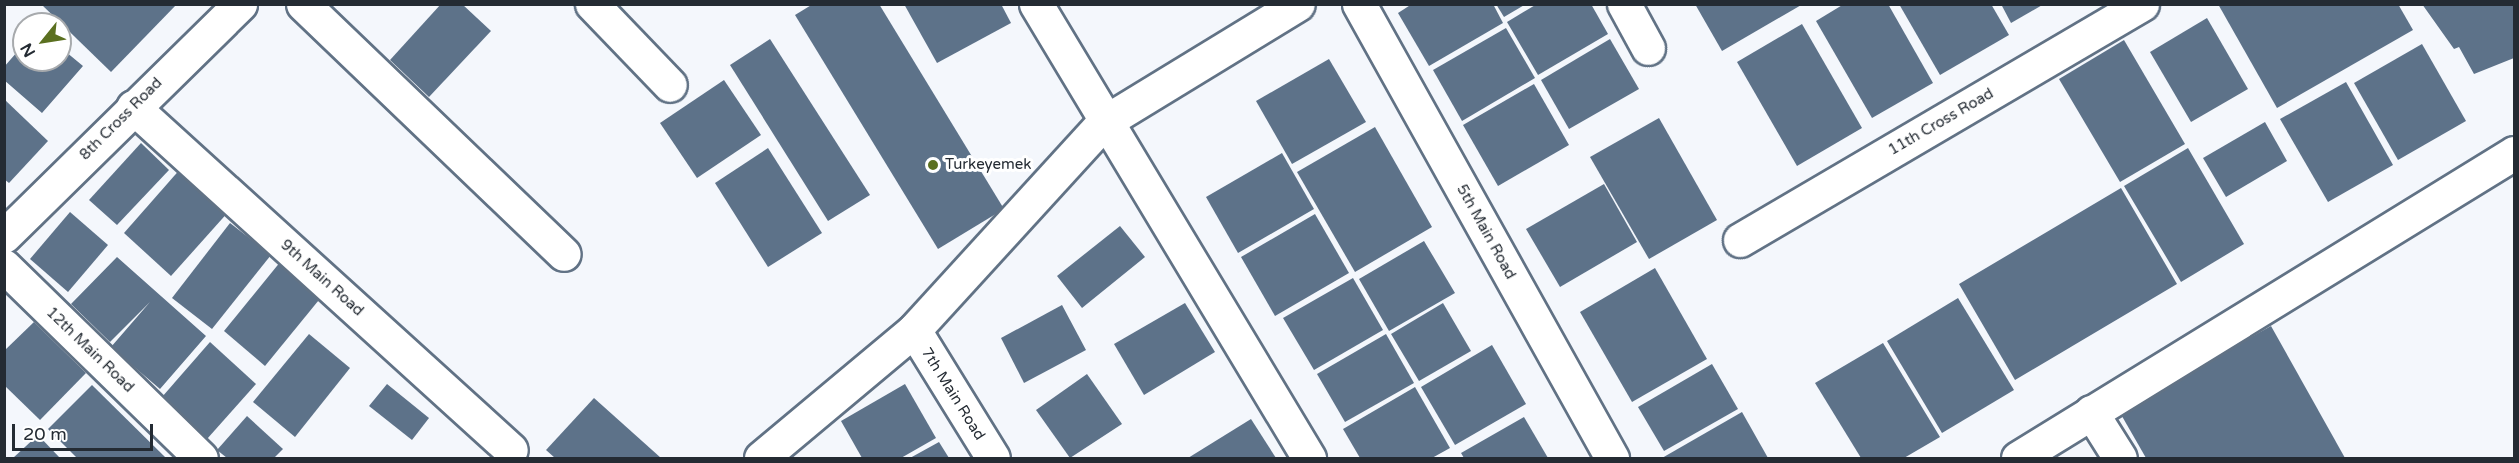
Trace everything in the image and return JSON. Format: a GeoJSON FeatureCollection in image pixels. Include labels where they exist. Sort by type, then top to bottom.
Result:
{"type":"FeatureCollection","features":[{"type":"Feature","properties":{"kind":"street","name":"8th Cross Road"},"geometry":{"type":"LineString","coordinates":[[4,236],[240,4]]}},
{"type":"Feature","properties":{"kind":"street"},"geometry":{"type":"LineString","coordinates":[[303,4],[564,254]]}},
{"type":"Feature","properties":{"kind":"street"},"geometry":{"type":"LineString","coordinates":[[592,4],[670,85]]}},
{"type":"Feature","properties":{"kind":"street"},"geometry":{"type":"LineString","coordinates":[[1036,4],[1103,123],[1308,459]]}},
{"type":"Feature","properties":{"kind":"street"},"geometry":{"type":"LineString","coordinates":[[761,459],[914,330],[1103,123],[1298,4]]}},
{"type":"Feature","properties":{"kind":"street","name":"5th Main Road"},"geometry":{"type":"LineString","coordinates":[[1359,4],[1612,459]]}},
{"type":"Feature","properties":{"kind":"street"},"geometry":{"type":"LineString","coordinates":[[1624,4],[1648,48]]}},
{"type":"Feature","properties":{"kind":"street","name":"11th Cross Road"},"geometry":{"type":"LineString","coordinates":[[1740,240],[2142,4]]}},
{"type":"Feature","properties":{"kind":"street","name":"9th Main Road"},"geometry":{"type":"LineString","coordinates":[[133,107],[512,450]]}},
{"type":"Feature","properties":{"kind":"street"},"geometry":{"type":"LineString","coordinates":[[2018,459],[2514,153]]}},
{"type":"Feature","properties":{"kind":"street","name":"12th Main Road"},"geometry":{"type":"LineString","coordinates":[[4,266],[201,459]]}},
{"type":"Feature","properties":{"kind":"street","name":"7th Main Road"},"geometry":{"type":"LineString","coordinates":[[914,330],[993,459]]}},
{"type":"Feature","properties":{"kind":"street"},"geometry":{"type":"LineString","coordinates":[[2091,412],[2120,459]]}},
{"type":"Feature","properties":{"kind":"building"},"geometry":{"type":"Polygon","coordinates":[[[41,4],[177,4],[111,72],[72,34],[72,12],[49,12],[41,4]]]}},
{"type":"Feature","properties":{"kind":"building"},"geometry":{"type":"Polygon","coordinates":[[[441,4],[462,4],[491,31],[429,97],[390,60],[441,4]]]}},
{"type":"Feature","properties":{"kind":"building"},"geometry":{"type":"Polygon","coordinates":[[[813,4],[879,4],[1004,209],[938,249],[795,15],[813,4]]]}},
{"type":"Feature","properties":{"kind":"building"},"geometry":{"type":"Polygon","coordinates":[[[904,4],[1001,4],[1011,23],[937,63],[904,4]]]}},
{"type":"Feature","properties":{"kind":"building"},"geometry":{"type":"Polygon","coordinates":[[[1412,4],[1493,4],[1503,23],[1429,66],[1398,13],[1412,4]]]}},
{"type":"Feature","properties":{"kind":"building"},"geometry":{"type":"Polygon","coordinates":[[[1496,4],[1526,4],[1504,17],[1496,4]]]}},
{"type":"Feature","properties":{"kind":"building"},"geometry":{"type":"Polygon","coordinates":[[[1537,4],[1591,4],[1608,34],[1538,75],[1507,22],[1537,4]]]}},
{"type":"Feature","properties":{"kind":"building"},"geometry":{"type":"Polygon","coordinates":[[[1695,4],[1803,4],[1722,51],[1695,4]]]}},
{"type":"Feature","properties":{"kind":"building"},"geometry":{"type":"Polygon","coordinates":[[[1844,4],[1888,4],[1933,83],[1872,118],[1816,21],[1844,4]]]}},
{"type":"Feature","properties":{"kind":"building"},"geometry":{"type":"Polygon","coordinates":[[[1899,4],[1991,4],[2009,35],[1940,75],[1899,4]]]}},
{"type":"Feature","properties":{"kind":"building"},"geometry":{"type":"Polygon","coordinates":[[[2001,4],[2044,4],[2011,23],[2001,4]]]}},
{"type":"Feature","properties":{"kind":"building"},"geometry":{"type":"Polygon","coordinates":[[[2218,4],[2398,4],[2413,30],[2277,108],[2218,4]]]}},
{"type":"Feature","properties":{"kind":"building"},"geometry":{"type":"Polygon","coordinates":[[[2422,4],[2514,4],[2514,58],[2474,74],[2459,47],[2454,49],[2422,4]]]}},
{"type":"Feature","properties":{"kind":"building"},"geometry":{"type":"Polygon","coordinates":[[[2207,18],[2248,89],[2191,122],[2150,52],[2207,18]]]}},
{"type":"Feature","properties":{"kind":"building"},"geometry":{"type":"Polygon","coordinates":[[[1802,24],[1862,128],[1797,166],[1737,62],[1802,24]]]}},
{"type":"Feature","properties":{"kind":"building"},"geometry":{"type":"Polygon","coordinates":[[[1506,28],[1535,78],[1462,121],[1433,70],[1506,28]]]}},
{"type":"Feature","properties":{"kind":"building"},"geometry":{"type":"Polygon","coordinates":[[[770,39],[870,195],[828,221],[730,65],[770,39]]]}},
{"type":"Feature","properties":{"kind":"building"},"geometry":{"type":"Polygon","coordinates":[[[1610,39],[1639,89],[1569,129],[1541,80],[1610,39]]]}},
{"type":"Feature","properties":{"kind":"building"},"geometry":{"type":"Polygon","coordinates":[[[2124,40],[2185,144],[2120,182],[2059,79],[2124,40]]]}},
{"type":"Feature","properties":{"kind":"building"},"geometry":{"type":"Polygon","coordinates":[[[2422,44],[2466,121],[2398,160],[2354,83],[2422,44]]]}},
{"type":"Feature","properties":{"kind":"building"},"geometry":{"type":"Polygon","coordinates":[[[72,57],[83,66],[42,113],[4,80],[4,67],[12,58],[12,72],[72,72],[72,57]]]}},
{"type":"Feature","properties":{"kind":"building"},"geometry":{"type":"Polygon","coordinates":[[[1329,59],[1366,122],[1292,164],[1256,101],[1329,59]]]}},
{"type":"Feature","properties":{"kind":"building"},"geometry":{"type":"Polygon","coordinates":[[[724,80],[761,135],[697,178],[660,123],[724,80]]]}},
{"type":"Feature","properties":{"kind":"building"},"geometry":{"type":"Polygon","coordinates":[[[2346,82],[2393,165],[2328,202],[2280,119],[2346,82]]]}},
{"type":"Feature","properties":{"kind":"building"},"geometry":{"type":"Polygon","coordinates":[[[1534,84],[1569,145],[1498,186],[1463,125],[1534,84]]]}},
{"type":"Feature","properties":{"kind":"building"},"geometry":{"type":"Polygon","coordinates":[[[4,99],[48,141],[9,183],[4,179],[4,99]]]}},
{"type":"Feature","properties":{"kind":"building"},"geometry":{"type":"Polygon","coordinates":[[[1659,118],[1717,220],[1649,259],[1590,157],[1659,118]]]}},
{"type":"Feature","properties":{"kind":"building"},"geometry":{"type":"Polygon","coordinates":[[[2265,122],[2287,161],[2226,197],[2203,158],[2265,122]]]}},
{"type":"Feature","properties":{"kind":"building"},"geometry":{"type":"Polygon","coordinates":[[[1375,127],[1432,227],[1355,272],[1297,172],[1375,127]]]}},
{"type":"Feature","properties":{"kind":"building"},"geometry":{"type":"Polygon","coordinates":[[[141,143],[169,170],[117,225],[89,200],[141,143]]]}},
{"type":"Feature","properties":{"kind":"building"},"geometry":{"type":"Polygon","coordinates":[[[768,148],[822,233],[768,267],[715,183],[768,148]]]}},
{"type":"Feature","properties":{"kind":"building"},"geometry":{"type":"Polygon","coordinates":[[[2188,148],[2244,244],[2181,282],[2124,186],[2188,148]]]}},
{"type":"Feature","properties":{"kind":"building"},"geometry":{"type":"Polygon","coordinates":[[[1282,153],[1314,209],[1238,253],[1206,197],[1282,153]]]}},
{"type":"Feature","properties":{"kind":"building"},"geometry":{"type":"Polygon","coordinates":[[[182,167],[230,210],[171,276],[124,233],[182,167]]]}},
{"type":"Feature","properties":{"kind":"building"},"geometry":{"type":"Polygon","coordinates":[[[1604,184],[1637,242],[1560,287],[1526,229],[1604,184]]]}},
{"type":"Feature","properties":{"kind":"building"},"geometry":{"type":"Polygon","coordinates":[[[2121,188],[2177,284],[2015,380],[1959,284],[2121,188]]]}},
{"type":"Feature","properties":{"kind":"building"},"geometry":{"type":"Polygon","coordinates":[[[70,212],[108,245],[68,292],[30,259],[70,212]]]}},
{"type":"Feature","properties":{"kind":"building"},"geometry":{"type":"Polygon","coordinates":[[[1315,214],[1349,273],[1275,316],[1241,257],[1315,214]]]}},
{"type":"Feature","properties":{"kind":"building"},"geometry":{"type":"Polygon","coordinates":[[[230,223],[271,255],[212,329],[172,298],[230,223]]]}},
{"type":"Feature","properties":{"kind":"building"},"geometry":{"type":"Polygon","coordinates":[[[1120,226],[1145,257],[1082,308],[1057,276],[1120,226]]]}},
{"type":"Feature","properties":{"kind":"building"},"geometry":{"type":"Polygon","coordinates":[[[1424,241],[1455,293],[1389,331],[1359,279],[1424,241]]]}},
{"type":"Feature","properties":{"kind":"building"},"geometry":{"type":"Polygon","coordinates":[[[117,257],[206,336],[160,389],[111,347],[150,302],[110,342],[71,304],[117,257]]]}},
{"type":"Feature","properties":{"kind":"building"},"geometry":{"type":"Polygon","coordinates":[[[281,261],[323,295],[265,366],[224,331],[281,261]]]}},
{"type":"Feature","properties":{"kind":"building"},"geometry":{"type":"Polygon","coordinates":[[[1655,268],[1707,359],[1632,402],[1580,312],[1655,268]]]}},
{"type":"Feature","properties":{"kind":"building"},"geometry":{"type":"Polygon","coordinates":[[[1353,278],[1383,330],[1314,370],[1283,318],[1353,278]]]}},
{"type":"Feature","properties":{"kind":"building"},"geometry":{"type":"Polygon","coordinates":[[[1958,298],[2014,390],[1942,433],[1887,341],[1958,298]]]}},
{"type":"Feature","properties":{"kind":"building"},"geometry":{"type":"Polygon","coordinates":[[[1185,303],[1215,352],[1144,395],[1114,344],[1185,303]]]}},
{"type":"Feature","properties":{"kind":"building"},"geometry":{"type":"Polygon","coordinates":[[[1443,303],[1471,351],[1419,381],[1391,334],[1443,303]]]}},
{"type":"Feature","properties":{"kind":"building"},"geometry":{"type":"Polygon","coordinates":[[[1062,305],[1086,350],[1024,383],[1001,338],[1062,305]]]}},
{"type":"Feature","properties":{"kind":"building"},"geometry":{"type":"Polygon","coordinates":[[[34,322],[86,373],[40,420],[4,385],[4,351],[34,322]]]}},
{"type":"Feature","properties":{"kind":"building"},"geometry":{"type":"Polygon","coordinates":[[[2271,326],[2345,458],[2146,458],[2119,411],[2271,326]]]}},
{"type":"Feature","properties":{"kind":"building"},"geometry":{"type":"Polygon","coordinates":[[[309,334],[350,368],[295,437],[253,402],[309,334]]]}},
{"type":"Feature","properties":{"kind":"building"},"geometry":{"type":"Polygon","coordinates":[[[1386,334],[1414,383],[1345,422],[1317,374],[1386,334]]]}},
{"type":"Feature","properties":{"kind":"building"},"geometry":{"type":"Polygon","coordinates":[[[210,342],[256,384],[207,439],[162,397],[210,342]]]}},
{"type":"Feature","properties":{"kind":"building"},"geometry":{"type":"Polygon","coordinates":[[[1883,343],[1940,437],[1904,458],[1861,458],[1815,383],[1883,343]]]}},
{"type":"Feature","properties":{"kind":"building"},"geometry":{"type":"Polygon","coordinates":[[[1492,345],[1526,404],[1455,445],[1421,387],[1492,345]]]}},
{"type":"Feature","properties":{"kind":"building"},"geometry":{"type":"Polygon","coordinates":[[[1712,364],[1738,409],[1664,451],[1638,407],[1712,364]]]}},
{"type":"Feature","properties":{"kind":"building"},"geometry":{"type":"Polygon","coordinates":[[[1087,374],[1122,424],[1070,458],[1036,410],[1087,374]]]}},
{"type":"Feature","properties":{"kind":"building"},"geometry":{"type":"Polygon","coordinates":[[[387,384],[429,418],[412,440],[369,406],[387,384]]]}},
{"type":"Feature","properties":{"kind":"building"},"geometry":{"type":"Polygon","coordinates":[[[905,384],[936,438],[901,458],[862,458],[841,421],[905,384]]]}},
{"type":"Feature","properties":{"kind":"building"},"geometry":{"type":"Polygon","coordinates":[[[92,385],[166,458],[77,458],[48,429],[92,385]]]}},
{"type":"Feature","properties":{"kind":"building"},"geometry":{"type":"Polygon","coordinates":[[[1415,387],[1450,448],[1432,458],[1360,458],[1343,429],[1415,387]]]}},
{"type":"Feature","properties":{"kind":"building"},"geometry":{"type":"Polygon","coordinates":[[[594,398],[661,458],[555,458],[546,450],[594,398]]]}},
{"type":"Feature","properties":{"kind":"building"},"geometry":{"type":"Polygon","coordinates":[[[1742,412],[1768,458],[1662,458],[1742,412]]]}},
{"type":"Feature","properties":{"kind":"building"},"geometry":{"type":"Polygon","coordinates":[[[247,416],[283,449],[274,458],[227,458],[217,450],[247,416]]]}},
{"type":"Feature","properties":{"kind":"building"},"geometry":{"type":"Polygon","coordinates":[[[1524,417],[1548,458],[1464,458],[1461,453],[1524,417]]]}},
{"type":"Feature","properties":{"kind":"building"},"geometry":{"type":"Polygon","coordinates":[[[1251,419],[1276,458],[1188,458],[1251,419]]]}},
{"type":"Feature","properties":{"kind":"building"},"geometry":{"type":"Polygon","coordinates":[[[38,435],[60,458],[13,458],[38,435]]]}},
{"type":"Feature","properties":{"kind":"building"},"geometry":{"type":"Polygon","coordinates":[[[939,442],[949,458],[910,458],[939,442]]]}},
{"type":"Feature","properties":{"kind":"place","name":"Turkeyemek"},"geometry":{"type":"Point","coordinates":[933,165]}}]}
